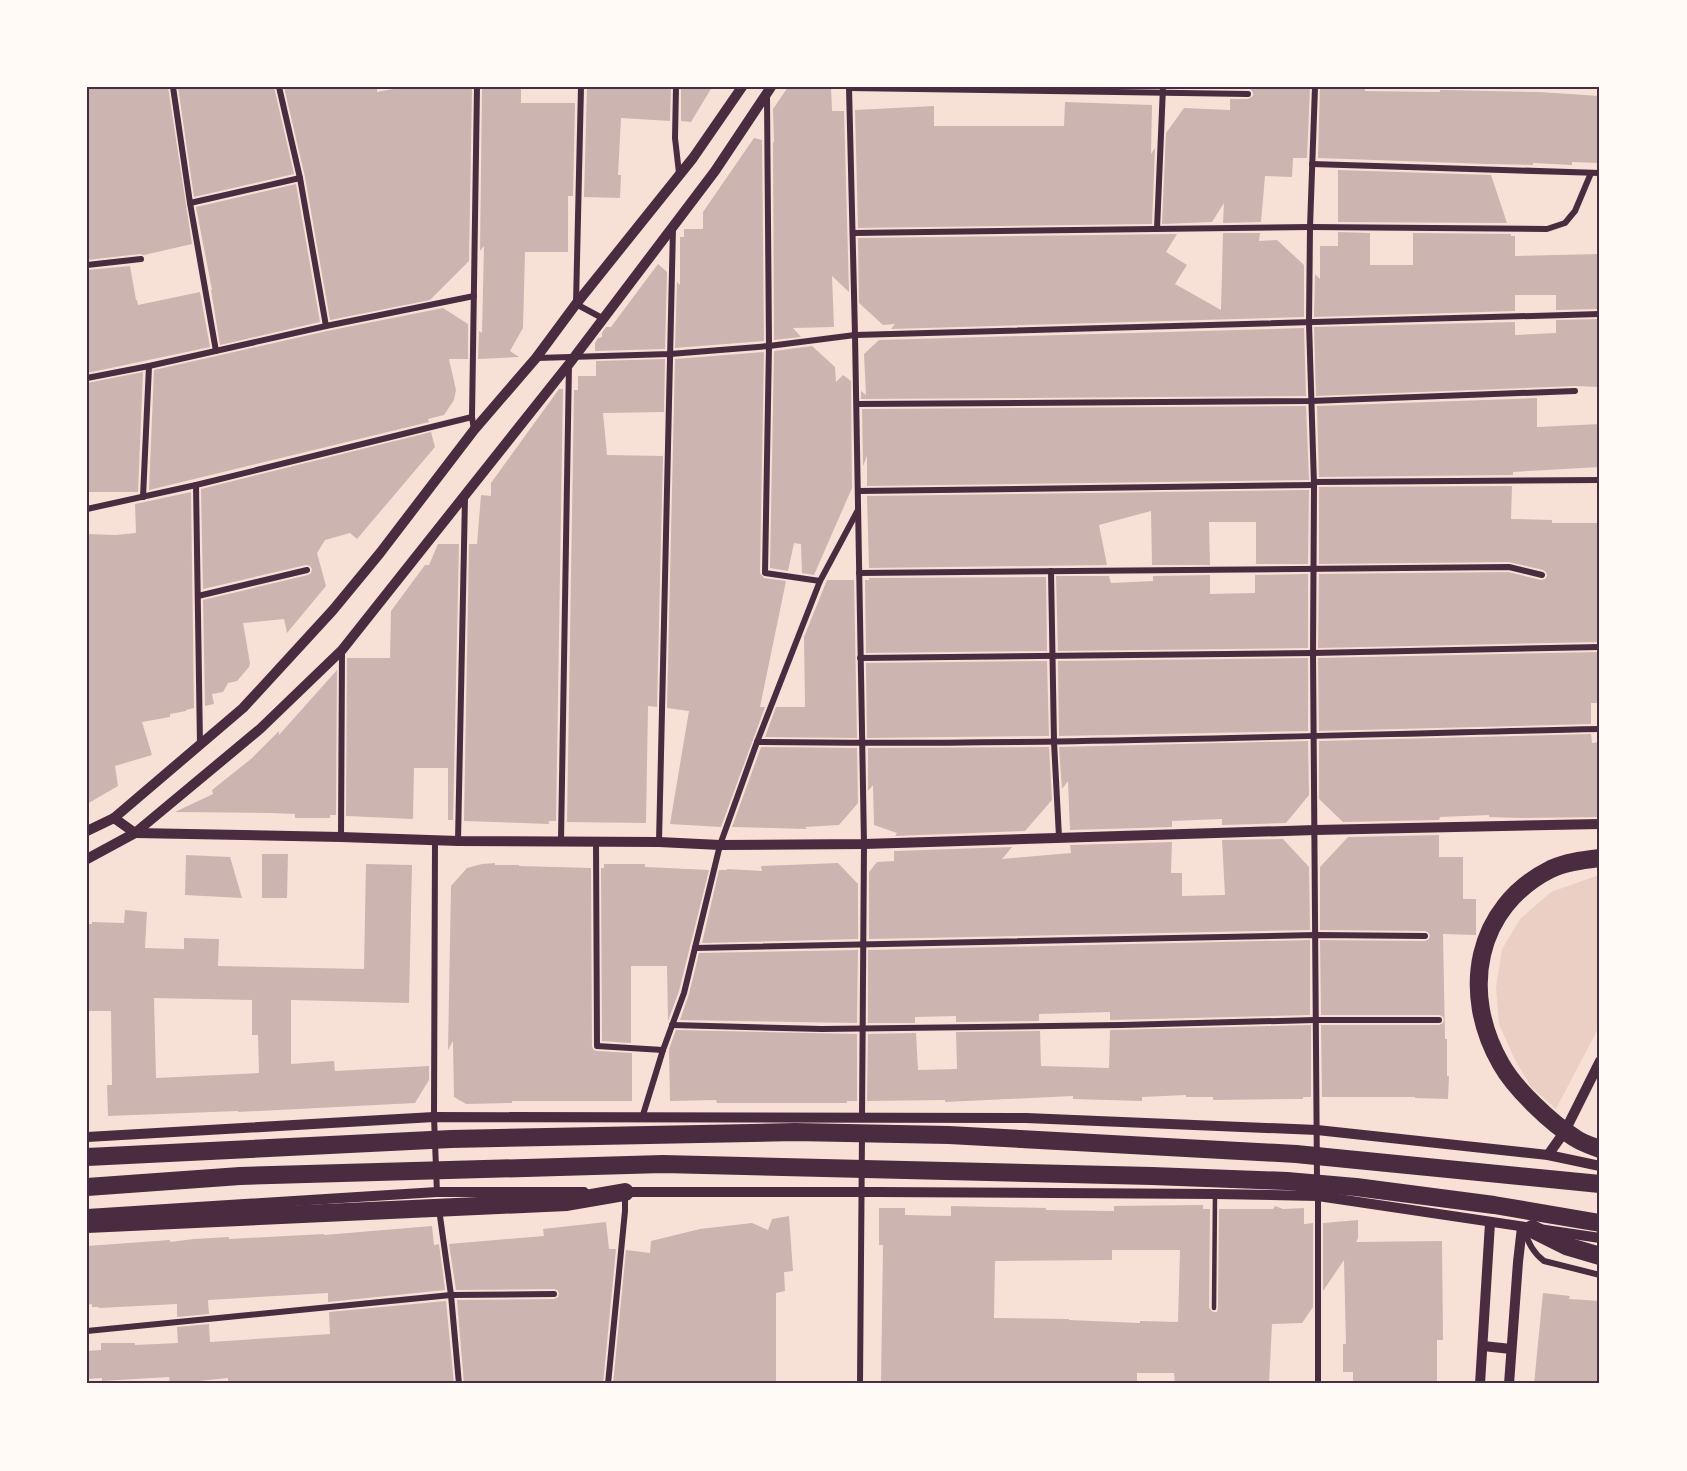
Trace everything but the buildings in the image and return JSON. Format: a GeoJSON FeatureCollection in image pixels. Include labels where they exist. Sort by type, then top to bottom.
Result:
{"type":"FeatureCollection","features":[{"type":"Feature","properties":{"kind":"highway"},"geometry":{"type":"LineString","coordinates":[[1600,858],[1552,868],[1506,903],[1485,940],[1479,961],[1479,981],[1480,1005],[1485,1028],[1501,1065],[1512,1081],[1549,1117],[1576,1139],[1600,1149]]}},
{"type":"Feature","properties":{"kind":"highway"},"geometry":{"type":"LineString","coordinates":[[87,1157],[463,1139],[795,1132],[949,1135],[1296,1155],[1600,1184]]}},
{"type":"Feature","properties":{"kind":"highway"},"geometry":{"type":"LineString","coordinates":[[87,1187],[240,1176],[663,1164],[1152,1176],[1287,1182],[1356,1187],[1494,1205],[1600,1223]]}},
{"type":"Feature","properties":{"kind":"highway"},"geometry":{"type":"LineString","coordinates":[[87,1224],[567,1202],[625,1192]]}},
{"type":"Feature","properties":{"kind":"highway"},"geometry":{"type":"LineString","coordinates":[[1527,1228],[1555,1241],[1600,1256]]}},
{"type":"Feature","properties":{"kind":"street"},"geometry":{"type":"LineString","coordinates":[[173,87],[190,203],[216,351]]}},
{"type":"Feature","properties":{"kind":"street"},"geometry":{"type":"LineString","coordinates":[[279,87],[300,178],[326,326]]}},
{"type":"Feature","properties":{"kind":"street"},"geometry":{"type":"LineString","coordinates":[[474,430],[472,417],[477,87]]}},
{"type":"Feature","properties":{"kind":"street"},"geometry":{"type":"LineString","coordinates":[[576,304],[581,87]]}},
{"type":"Feature","properties":{"kind":"street"},"geometry":{"type":"LineString","coordinates":[[676,87],[675,138],[680,176]]}},
{"type":"Feature","properties":{"kind":"street"},"geometry":{"type":"LineString","coordinates":[[87,831],[114,818],[243,708],[333,609],[380,553],[474,430],[536,358],[576,304],[680,176],[742,87]]}},
{"type":"Feature","properties":{"kind":"street"},"geometry":{"type":"LineString","coordinates":[[860,1384],[864,844],[849,87],[1163,90],[1248,94]]}},
{"type":"Feature","properties":{"kind":"street"},"geometry":{"type":"LineString","coordinates":[[1315,87],[1309,323],[1314,483],[1318,1384]]}},
{"type":"Feature","properties":{"kind":"street"},"geometry":{"type":"LineString","coordinates":[[87,860],[135,833],[260,729],[342,650],[604,319],[715,171],[769,90]]}},
{"type":"Feature","properties":{"kind":"street"},"geometry":{"type":"LineString","coordinates":[[769,90],[769,346],[765,573],[820,582]]}},
{"type":"Feature","properties":{"kind":"street"},"geometry":{"type":"LineString","coordinates":[[1157,229],[1163,90]]}},
{"type":"Feature","properties":{"kind":"street"},"geometry":{"type":"LineString","coordinates":[[1312,164],[1600,173]]}},
{"type":"Feature","properties":{"kind":"street"},"geometry":{"type":"LineString","coordinates":[[853,233],[1310,227],[1547,229],[1564,223],[1575,211],[1591,173]]}},
{"type":"Feature","properties":{"kind":"street"},"geometry":{"type":"LineString","coordinates":[[190,203],[300,178]]}},
{"type":"Feature","properties":{"kind":"street"},"geometry":{"type":"LineString","coordinates":[[659,842],[673,225]]}},
{"type":"Feature","properties":{"kind":"street"},"geometry":{"type":"LineString","coordinates":[[87,266],[141,259]]}},
{"type":"Feature","properties":{"kind":"street"},"geometry":{"type":"LineString","coordinates":[[87,378],[474,296]]}},
{"type":"Feature","properties":{"kind":"street"},"geometry":{"type":"LineString","coordinates":[[576,304],[604,319]]}},
{"type":"Feature","properties":{"kind":"street"},"geometry":{"type":"LineString","coordinates":[[536,358],[572,360],[670,354],[769,346],[855,335],[1600,314]]}},
{"type":"Feature","properties":{"kind":"street"},"geometry":{"type":"LineString","coordinates":[[561,840],[572,360]]}},
{"type":"Feature","properties":{"kind":"street"},"geometry":{"type":"LineString","coordinates":[[143,498],[149,366]]}},
{"type":"Feature","properties":{"kind":"street"},"geometry":{"type":"LineString","coordinates":[[856,404],[1311,400],[1575,391]]}},
{"type":"Feature","properties":{"kind":"street"},"geometry":{"type":"LineString","coordinates":[[87,509],[143,498],[472,417]]}},
{"type":"Feature","properties":{"kind":"street"},"geometry":{"type":"LineString","coordinates":[[858,491],[1600,480]]}},
{"type":"Feature","properties":{"kind":"street"},"geometry":{"type":"LineString","coordinates":[[196,485],[200,746]]}},
{"type":"Feature","properties":{"kind":"street"},"geometry":{"type":"LineString","coordinates":[[458,840],[465,497]]}},
{"type":"Feature","properties":{"kind":"street"},"geometry":{"type":"LineString","coordinates":[[642,1118],[684,993],[720,845],[757,742],[820,582],[858,509]]}},
{"type":"Feature","properties":{"kind":"street"},"geometry":{"type":"LineString","coordinates":[[859,573],[1509,567],[1542,575]]}},
{"type":"Feature","properties":{"kind":"street"},"geometry":{"type":"LineString","coordinates":[[198,596],[307,570]]}},
{"type":"Feature","properties":{"kind":"street"},"geometry":{"type":"LineString","coordinates":[[1051,571],[1054,742],[1059,837]]}},
{"type":"Feature","properties":{"kind":"street"},"geometry":{"type":"LineString","coordinates":[[860,658],[1600,647]]}},
{"type":"Feature","properties":{"kind":"street"},"geometry":{"type":"LineString","coordinates":[[341,837],[342,650]]}},
{"type":"Feature","properties":{"kind":"street"},"geometry":{"type":"LineString","coordinates":[[757,742],[862,744],[1054,742],[1600,729]]}},
{"type":"Feature","properties":{"kind":"street"},"geometry":{"type":"LineString","coordinates":[[114,818],[135,833],[720,845],[864,844],[1600,824]]}},
{"type":"Feature","properties":{"kind":"street"},"geometry":{"type":"LineString","coordinates":[[435,840],[434,1117],[437,1192],[451,1295],[459,1384]]}},
{"type":"Feature","properties":{"kind":"street"},"geometry":{"type":"LineString","coordinates":[[596,842],[597,1046],[663,1050]]}},
{"type":"Feature","properties":{"kind":"street"},"geometry":{"type":"LineString","coordinates":[[695,948],[1316,935],[1425,936]]}},
{"type":"Feature","properties":{"kind":"street"},"geometry":{"type":"LineString","coordinates":[[672,1025],[822,1029],[1122,1026],[1315,1020],[1439,1020]]}},
{"type":"Feature","properties":{"kind":"street"},"geometry":{"type":"LineString","coordinates":[[1548,1155],[1565,1131],[1600,1061]]}},
{"type":"Feature","properties":{"kind":"street"},"geometry":{"type":"LineString","coordinates":[[87,1137],[434,1117],[1026,1119],[1317,1131],[1548,1155],[1600,1166]]}},
{"type":"Feature","properties":{"kind":"street"},"geometry":{"type":"LineString","coordinates":[[87,1214],[437,1192],[1215,1194],[1318,1196],[1600,1238]]}},
{"type":"Feature","properties":{"kind":"street"},"geometry":{"type":"LineString","coordinates":[[608,1384],[625,1192]]}},
{"type":"Feature","properties":{"kind":"street"},"geometry":{"type":"LineString","coordinates":[[1480,1384],[1491,1223]]}},
{"type":"Feature","properties":{"kind":"street"},"geometry":{"type":"LineString","coordinates":[[1527,1228],[1531,1249],[1544,1261],[1600,1275]]}},
{"type":"Feature","properties":{"kind":"street"},"geometry":{"type":"LineString","coordinates":[[1509,1384],[1511,1349],[1527,1228]]}},
{"type":"Feature","properties":{"kind":"street"},"geometry":{"type":"LineString","coordinates":[[87,1331],[451,1295],[554,1294]]}},
{"type":"Feature","properties":{"kind":"street"},"geometry":{"type":"LineString","coordinates":[[1483,1346],[1511,1349]]}},
{"type":"Feature","properties":{"kind":"lane"},"geometry":{"type":"LineString","coordinates":[[1214,1308],[1215,1194]]}},
{"type":"Feature","properties":{"kind":"shaded area"},"geometry":{"type":"Polygon","coordinates":[[[1600,876],[1600,1025],[1556,1109],[1531,1087],[1514,1058],[1499,1024],[1496,988],[1502,949],[1521,918],[1551,892],[1600,876]]]}}]}
